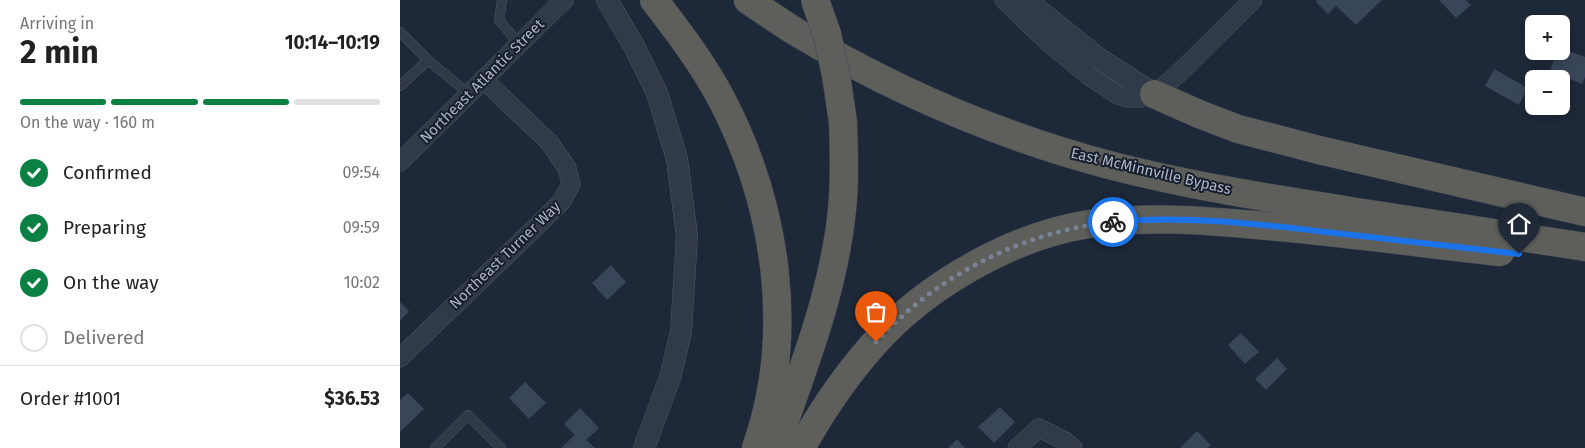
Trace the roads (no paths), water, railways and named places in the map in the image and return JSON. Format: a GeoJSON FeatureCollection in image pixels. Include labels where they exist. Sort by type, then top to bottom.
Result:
{"type":"FeatureCollection","features":[{"type":"Feature","properties":{"kind":"highway"},"geometry":{"type":"LineString","coordinates":[[654,0],[676,29],[721,98],[740,136],[762,203],[771,241],[779,323],[770,393],[763,427],[756,448]]}},
{"type":"Feature","properties":{"kind":"highway","name":"East McMinnville Bypass"},"geometry":{"type":"LineString","coordinates":[[748,0],[812,41],[860,68],[922,98],[996,128],[1110,165],[1286,201],[1585,247]]}},
{"type":"Feature","properties":{"kind":"highway"},"geometry":{"type":"LineString","coordinates":[[774,448],[825,301],[835,257],[842,211],[844,170],[842,122],[836,76],[827,34],[815,0]]}},
{"type":"Feature","properties":{"kind":"highway"},"geometry":{"type":"LineString","coordinates":[[1154,94],[1198,114],[1238,129],[1319,150],[1585,212]]}},
{"type":"Feature","properties":{"kind":"highway"},"geometry":{"type":"LineString","coordinates":[[801,448],[838,389],[861,360],[886,331],[930,294],[972,266],[1026,242],[1043,235],[1088,224],[1136,220],[1188,219],[1295,228],[1539,256],[1585,257]]}},
{"type":"Feature","properties":{"kind":"street","name":"Northeast Atlantic Street"},"geometry":{"type":"LineString","coordinates":[[400,162],[564,0]]}},
{"type":"Feature","properties":{"kind":"street"},"geometry":{"type":"LineString","coordinates":[[607,0],[634,46],[656,94],[676,159],[687,236],[681,332],[670,378],[644,448]]}},
{"type":"Feature","properties":{"kind":"street"},"geometry":{"type":"LineString","coordinates":[[1004,0],[1051,45],[1089,76],[1118,95],[1129,98],[1140,98],[1154,94],[1177,75],[1253,0]]}},
{"type":"Feature","properties":{"kind":"street"},"geometry":{"type":"LineString","coordinates":[[1026,0],[1098,58],[1154,94]]}},
{"type":"Feature","properties":{"kind":"street","name":"Northeast Turner Way"},"geometry":{"type":"LineString","coordinates":[[400,358],[544,220],[562,201],[571,184],[567,168],[549,142],[484,79]]}},
{"type":"Feature","properties":{"kind":"street"},"geometry":{"type":"LineString","coordinates":[[1018,448],[1039,428],[1065,441],[1074,448]]}},
{"type":"Feature","properties":{"kind":"lane"},"geometry":{"type":"LineString","coordinates":[[502,0],[499,20],[519,44]]}},
{"type":"Feature","properties":{"kind":"lane"},"geometry":{"type":"LineString","coordinates":[[400,32],[428,60],[469,94]]}},
{"type":"Feature","properties":{"kind":"lane"},"geometry":{"type":"LineString","coordinates":[[400,86],[428,60]]}},
{"type":"Feature","properties":{"kind":"lane"},"geometry":{"type":"LineString","coordinates":[[435,448],[468,415],[501,448]]}}]}
